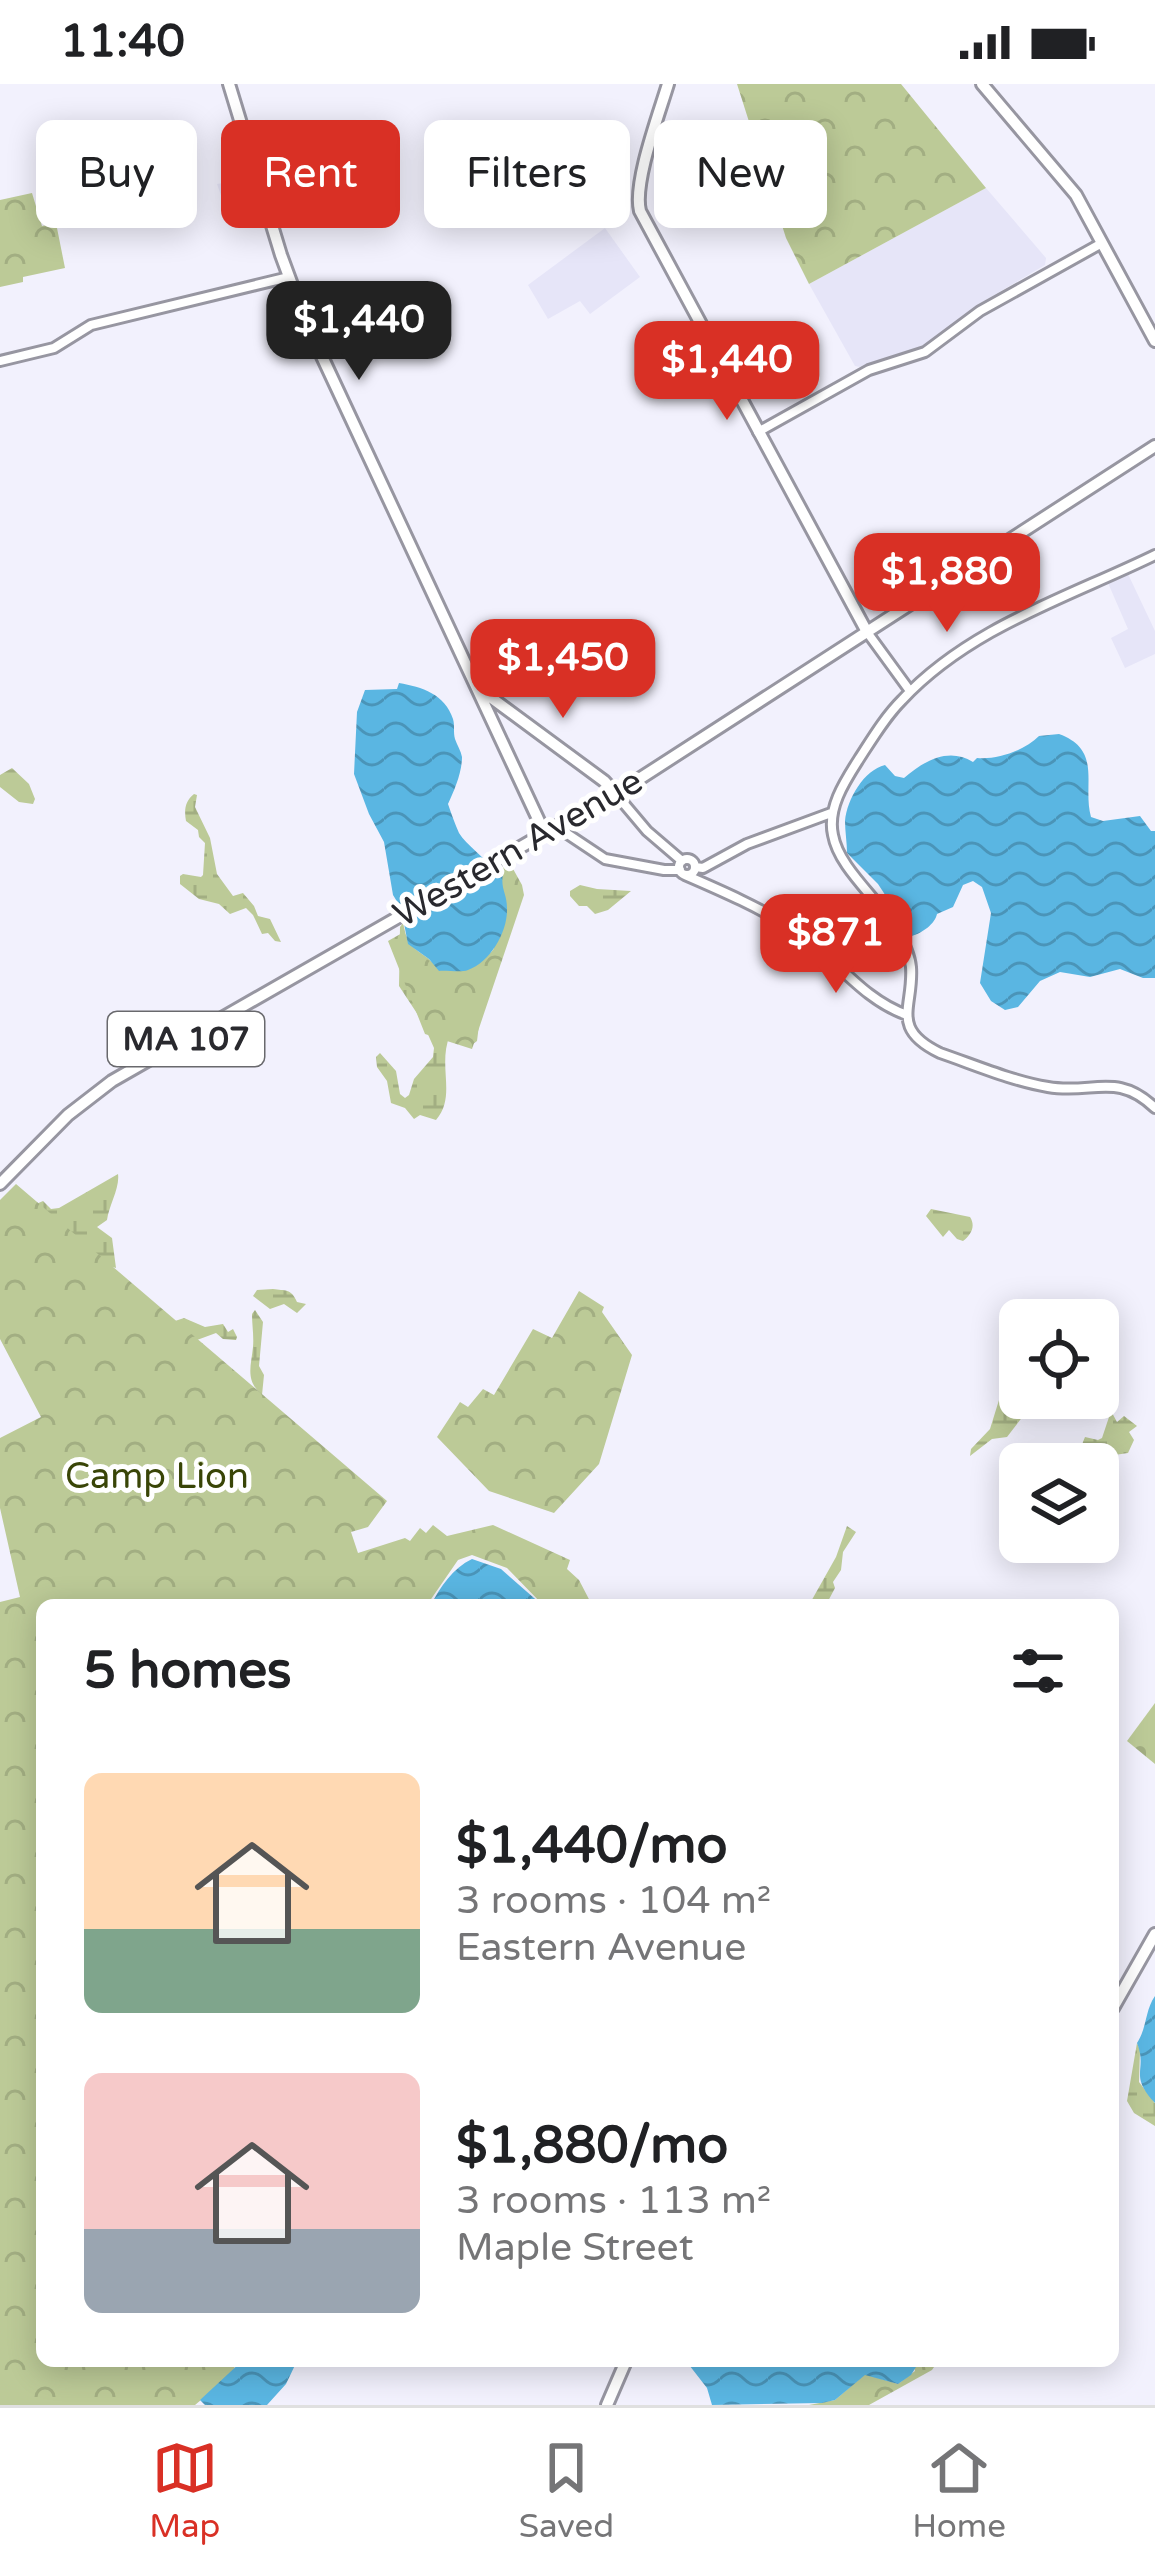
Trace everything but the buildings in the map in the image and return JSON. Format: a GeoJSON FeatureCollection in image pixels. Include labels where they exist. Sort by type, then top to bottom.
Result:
{"type":"FeatureCollection","features":[{"type":"Feature","properties":{"kind":"main road"},"geometry":{"type":"LineString","coordinates":[[229,84],[289,277],[314,341],[545,834]]}},
{"type":"Feature","properties":{"kind":"main road"},"geometry":{"type":"LineString","coordinates":[[982,84],[1071,189],[1155,341]]}},
{"type":"Feature","properties":{"kind":"main road"},"geometry":{"type":"LineString","coordinates":[[680,98],[667,88],[641,177],[638,204],[867,632]]}},
{"type":"Feature","properties":{"kind":"main road","name":"Western Avenue"},"geometry":{"type":"LineString","coordinates":[[4,1180],[76,1107],[112,1081],[615,793],[1155,446]]}},
{"type":"Feature","properties":{"kind":"main road"},"geometry":{"type":"LineString","coordinates":[[476,686],[615,793]]}},
{"type":"Feature","properties":{"kind":"main road"},"geometry":{"type":"LineString","coordinates":[[1119,1997],[1155,1934]]}},
{"type":"Feature","properties":{"kind":"main road"},"geometry":{"type":"LineString","coordinates":[[607,2405],[623,2367]]}},
{"type":"Feature","properties":{"kind":"street"},"geometry":{"type":"LineString","coordinates":[[758,432],[862,373],[925,352],[980,311],[1102,243]]}},
{"type":"Feature","properties":{"kind":"street"},"geometry":{"type":"LineString","coordinates":[[0,361],[59,345],[83,328],[289,277]]}},
{"type":"Feature","properties":{"kind":"street"},"geometry":{"type":"LineString","coordinates":[[1155,554],[1006,624],[910,691],[862,753],[832,813],[831,828],[837,852],[886,913],[906,948],[911,971],[907,1015],[918,1038],[940,1052],[1049,1088],[1109,1085],[1129,1089],[1155,1108]]}},
{"type":"Feature","properties":{"kind":"street"},"geometry":{"type":"LineString","coordinates":[[867,632],[910,691]]}},
{"type":"Feature","properties":{"kind":"street"},"geometry":{"type":"LineString","coordinates":[[615,793],[647,831],[715,888],[793,929],[851,980],[890,1009],[907,1015]]}},
{"type":"Feature","properties":{"kind":"street"},"geometry":{"type":"LineString","coordinates":[[557,827],[605,859],[664,870],[691,869],[832,813]]}},
{"type":"Feature","properties":{"kind":"street"},"geometry":{"type":"LineString","coordinates":[[691,869],[715,888]]}},
{"type":"Feature","properties":{"kind":"shaded area"},"geometry":{"type":"Polygon","coordinates":[[[986,188],[1046,258],[1045,265],[979,304],[928,344],[855,366],[809,284],[986,188]]]}},
{"type":"Feature","properties":{"kind":"shaded area"},"geometry":{"type":"Polygon","coordinates":[[[605,228],[640,277],[590,314],[580,301],[548,319],[528,285],[605,228]]]}},
{"type":"Feature","properties":{"kind":"shaded area"},"geometry":{"type":"Polygon","coordinates":[[[1128,574],[1155,631],[1155,654],[1125,668],[1111,638],[1128,629],[1108,583],[1128,574]]]}},
{"type":"Feature","properties":{"kind":"green space"},"geometry":{"type":"Polygon","coordinates":[[[737,84],[901,84],[986,188],[809,284],[783,228],[827,228],[827,120],[748,120],[737,84]]]}},
{"type":"Feature","properties":{"kind":"green space"},"geometry":{"type":"Polygon","coordinates":[[[32,193],[36,228],[57,228],[65,268],[0,287],[0,200],[32,193]]]}},
{"type":"Feature","properties":{"kind":"green space"},"geometry":{"type":"Polygon","coordinates":[[[12,768],[29,784],[33,804],[19,802],[0,787],[0,775],[12,768]]]}},
{"type":"Feature","properties":{"kind":"green space"},"geometry":{"type":"Polygon","coordinates":[[[194,794],[217,874],[233,896],[243,893],[258,916],[270,919],[281,942],[262,934],[246,908],[230,914],[180,884],[183,874],[203,875],[205,843],[185,817],[194,794]]]}},
{"type":"Feature","properties":{"kind":"green space"},"geometry":{"type":"Polygon","coordinates":[[[512,867],[524,895],[472,1049],[425,1034],[388,941],[404,932],[427,960],[458,967],[483,965],[494,951],[493,873],[512,867]]]}},
{"type":"Feature","properties":{"kind":"green space"},"geometry":{"type":"Polygon","coordinates":[[[580,885],[631,891],[608,910],[595,914],[570,896],[580,885]]]}},
{"type":"Feature","properties":{"kind":"green space"},"geometry":{"type":"Polygon","coordinates":[[[519,898],[477,1041],[473,1044],[450,1035],[442,1111],[436,1120],[420,1115],[414,1119],[405,1108],[391,1103],[376,1057],[380,1053],[396,1071],[405,1098],[433,1057],[422,1021],[399,986],[400,927],[403,923],[408,944],[437,970],[457,968],[492,951],[519,898]]]}},
{"type":"Feature","properties":{"kind":"green space"},"geometry":{"type":"Polygon","coordinates":[[[118,1174],[107,1220],[97,1227],[112,1238],[116,1268],[34,1205],[43,1201],[51,1209],[59,1208],[118,1174]]]}},
{"type":"Feature","properties":{"kind":"green space","name":"Camp Lion"},"geometry":{"type":"Polygon","coordinates":[[[16,1184],[387,1501],[368,1527],[351,1532],[358,1553],[405,1538],[410,1541],[420,1528],[426,1533],[433,1525],[447,1536],[493,1525],[570,1560],[567,1569],[589,1599],[537,1599],[507,1568],[472,1555],[458,1560],[431,1599],[36,1599],[36,2367],[235,2367],[195,2405],[0,2405],[0,1602],[20,1597],[0,1508],[0,1438],[41,1417],[0,1339],[0,1200],[16,1184]]]}},
{"type":"Feature","properties":{"kind":"green space"},"geometry":{"type":"Polygon","coordinates":[[[931,1209],[970,1217],[970,1233],[963,1241],[949,1230],[943,1237],[926,1216],[931,1209]]]}},
{"type":"Feature","properties":{"kind":"green space"},"geometry":{"type":"Polygon","coordinates":[[[257,1290],[287,1291],[306,1304],[297,1313],[284,1304],[270,1309],[253,1296],[257,1290]]]}},
{"type":"Feature","properties":{"kind":"green space"},"geometry":{"type":"Polygon","coordinates":[[[579,1291],[604,1307],[602,1312],[632,1355],[599,1464],[554,1513],[489,1491],[437,1437],[460,1402],[468,1407],[483,1389],[494,1395],[533,1329],[552,1338],[579,1291]]]}},
{"type":"Feature","properties":{"kind":"green space"},"geometry":{"type":"Polygon","coordinates":[[[255,1310],[263,1322],[262,1395],[250,1373],[255,1310]]]}},
{"type":"Feature","properties":{"kind":"green space"},"geometry":{"type":"Polygon","coordinates":[[[184,1318],[205,1327],[223,1324],[228,1332],[233,1329],[236,1340],[216,1333],[197,1340],[175,1321],[184,1318]]]}},
{"type":"Feature","properties":{"kind":"green space"},"geometry":{"type":"Polygon","coordinates":[[[999,1400],[999,1419],[1021,1419],[1007,1437],[992,1439],[970,1456],[971,1449],[990,1429],[999,1400]]]}},
{"type":"Feature","properties":{"kind":"green space"},"geometry":{"type":"Polygon","coordinates":[[[1124,1416],[1137,1426],[1129,1432],[1134,1440],[1128,1453],[1119,1454],[1119,1443],[1083,1443],[1085,1437],[1102,1438],[1108,1419],[1117,1422],[1124,1416]]]}},
{"type":"Feature","properties":{"kind":"green space"},"geometry":{"type":"Polygon","coordinates":[[[847,1526],[856,1532],[843,1552],[835,1588],[829,1599],[812,1599],[847,1526]]]}},
{"type":"Feature","properties":{"kind":"green space"},"geometry":{"type":"Polygon","coordinates":[[[1155,1703],[1155,1764],[1127,1741],[1155,1703]]]}},
{"type":"Feature","properties":{"kind":"green space"},"geometry":{"type":"Polygon","coordinates":[[[1137,2043],[1139,2082],[1155,2103],[1155,2126],[1134,2113],[1127,2101],[1137,2043]]]}},
{"type":"Feature","properties":{"kind":"green space"},"geometry":{"type":"Polygon","coordinates":[[[914,2367],[934,2367],[869,2405],[809,2405],[835,2400],[865,2374],[898,2384],[914,2367]]]}},
{"type":"Feature","properties":{"kind":"water"},"geometry":{"type":"Polygon","coordinates":[[[399,683],[432,693],[449,710],[462,757],[449,807],[462,838],[494,871],[504,870],[507,917],[501,936],[484,960],[465,971],[439,971],[408,944],[384,842],[354,774],[357,712],[365,690],[397,689],[399,683]]]}},
{"type":"Feature","properties":{"kind":"water"},"geometry":{"type":"Polygon","coordinates":[[[1059,734],[1073,741],[1086,759],[1091,817],[1103,821],[1140,816],[1155,831],[1155,978],[1120,969],[1090,977],[1060,972],[1040,981],[1018,1007],[1005,1010],[991,1001],[980,983],[991,913],[982,887],[973,881],[963,885],[953,907],[912,936],[878,884],[847,853],[846,812],[864,779],[885,765],[904,778],[937,758],[955,756],[973,762],[1011,753],[1039,736],[1059,734]]]}},
{"type":"Feature","properties":{"kind":"water"},"geometry":{"type":"Polygon","coordinates":[[[472,1559],[501,1569],[535,1599],[435,1599],[459,1567],[472,1559]]]}},
{"type":"Feature","properties":{"kind":"water"},"geometry":{"type":"Polygon","coordinates":[[[1155,1996],[1155,2103],[1140,2079],[1137,2043],[1155,1996]]]}},
{"type":"Feature","properties":{"kind":"water"},"geometry":{"type":"Polygon","coordinates":[[[236,2367],[294,2367],[267,2405],[205,2405],[200,2400],[236,2367]]]}},
{"type":"Feature","properties":{"kind":"water"},"geometry":{"type":"Polygon","coordinates":[[[691,2367],[916,2367],[898,2384],[865,2375],[835,2400],[822,2403],[712,2405],[707,2388],[691,2367]]]}}]}
